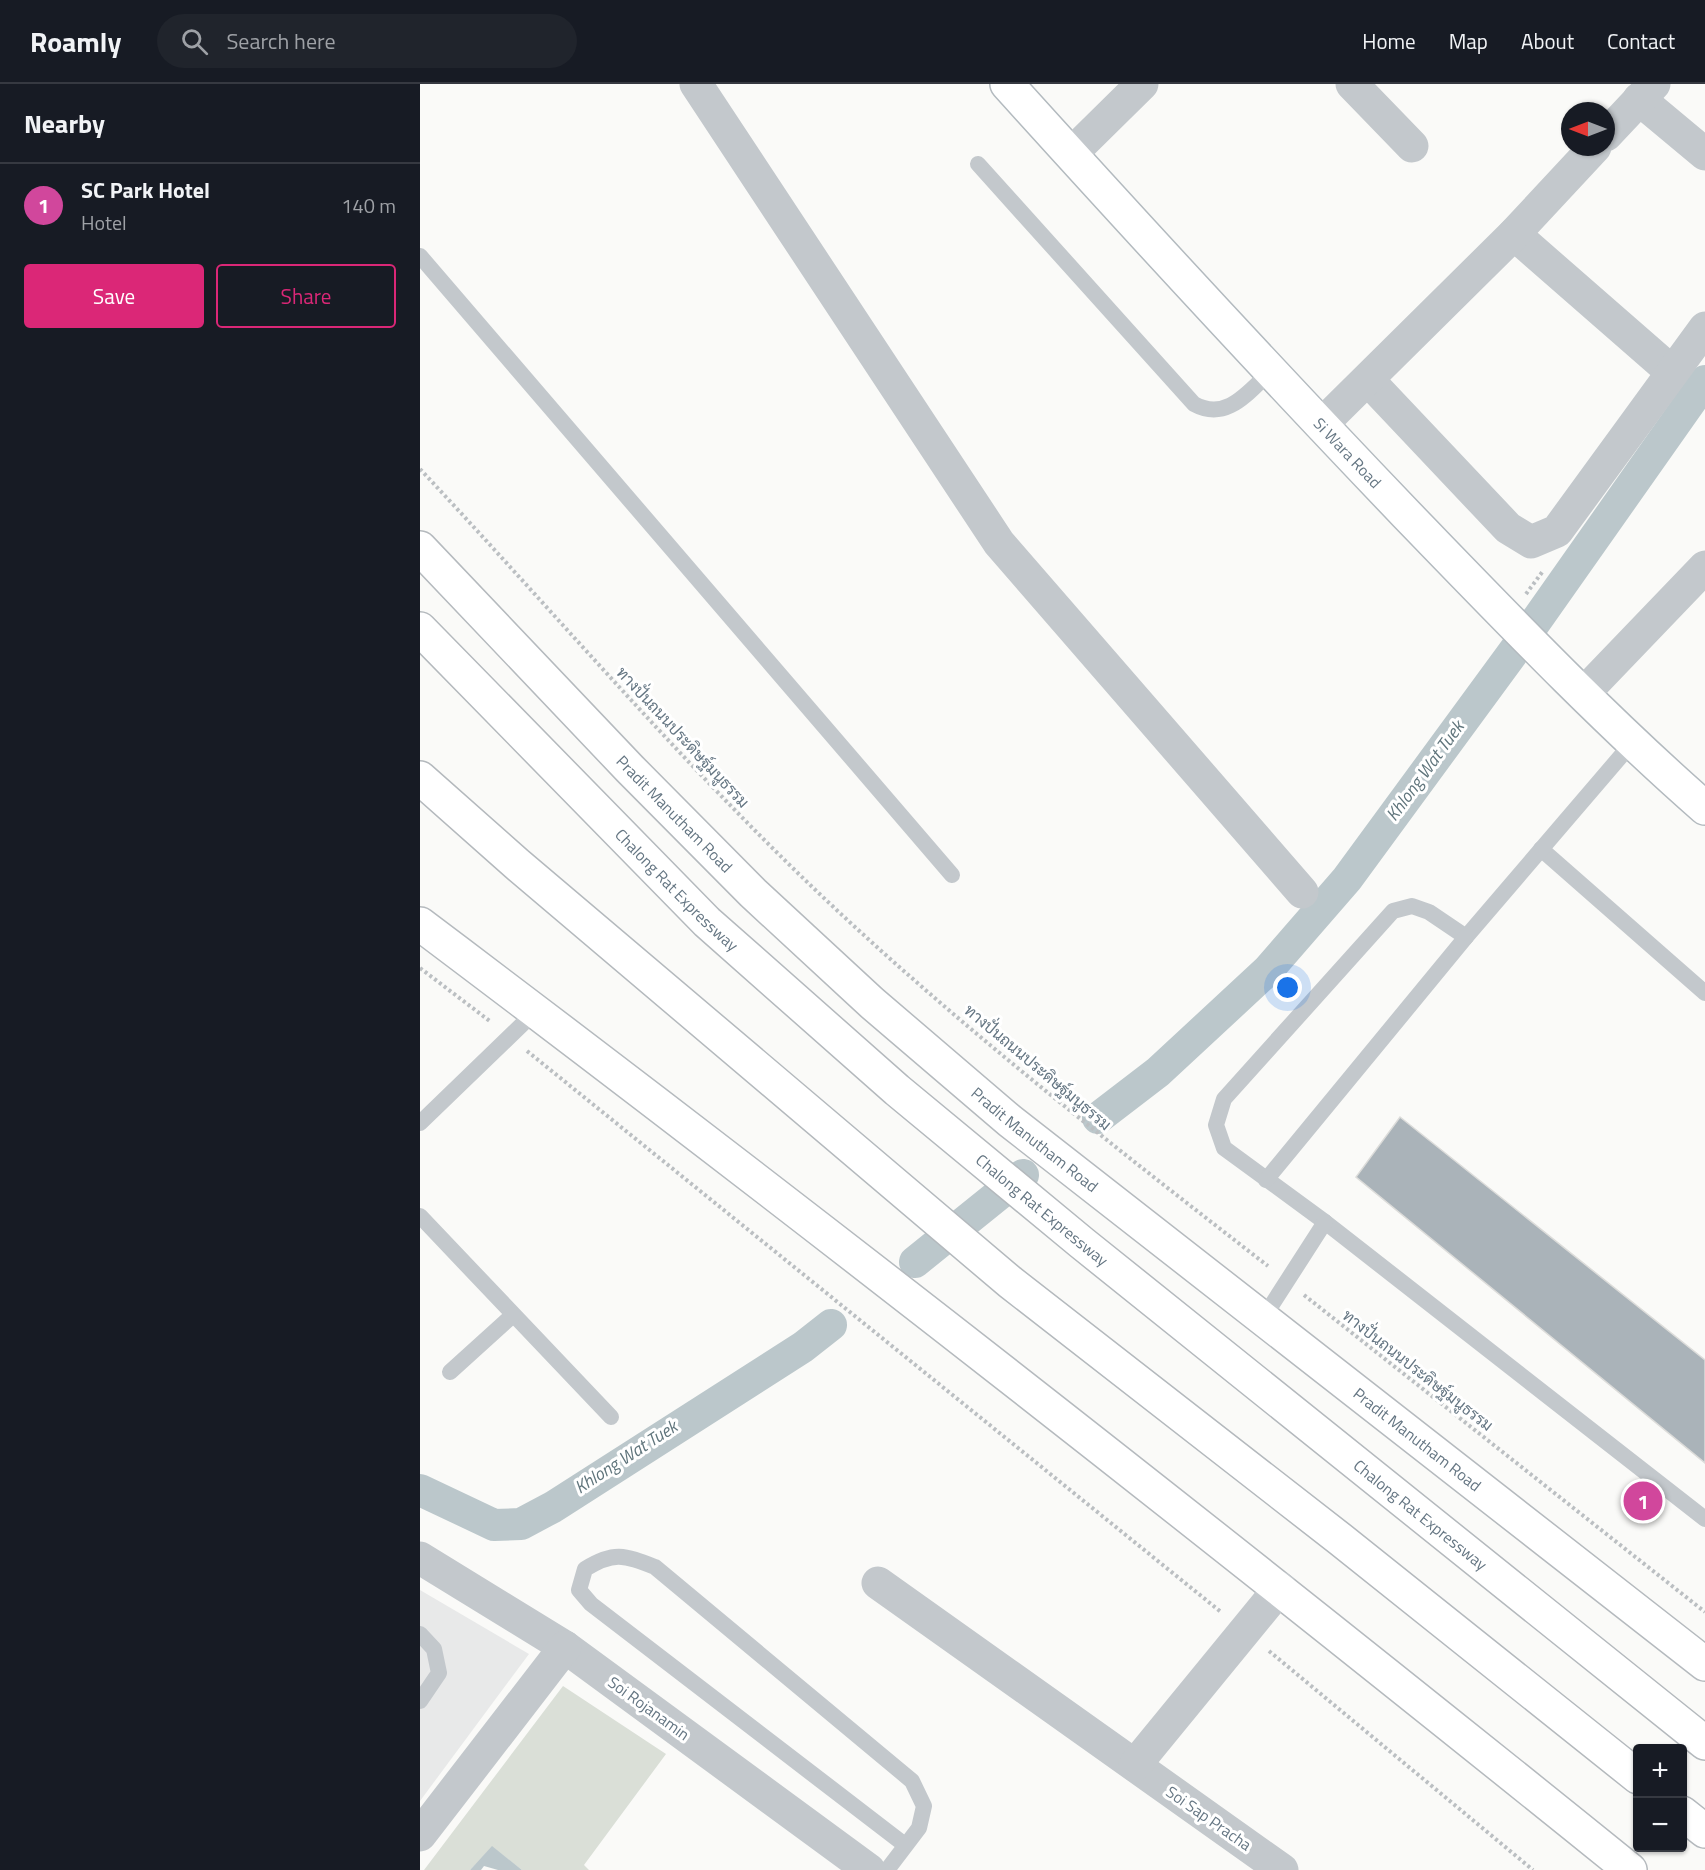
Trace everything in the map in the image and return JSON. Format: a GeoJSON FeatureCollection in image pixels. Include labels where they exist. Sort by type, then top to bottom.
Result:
{"type":"FeatureCollection","features":[{"type":"Feature","properties":{"kind":"main road","name":"Si Wara Road"},"geometry":{"type":"LineString","coordinates":[[1007,84],[1321,425],[1525,636],[1633,742],[1703,802]]}},
{"type":"Feature","properties":{"kind":"main road","name":"Pradit Manutham Road"},"geometry":{"type":"LineString","coordinates":[[420,548],[753,893],[872,1004],[1010,1121],[1705,1664]]}},
{"type":"Feature","properties":{"kind":"main road","name":"Chalong Rat Expressway"},"geometry":{"type":"LineString","coordinates":[[420,629],[707,922],[897,1090],[1082,1243],[1705,1743]]}},
{"type":"Feature","properties":{"kind":"main road"},"geometry":{"type":"LineString","coordinates":[[421,787],[517,864],[1010,1282],[1340,1539],[1633,1773]]}},
{"type":"Feature","properties":{"kind":"main road"},"geometry":{"type":"LineString","coordinates":[[420,924],[914,1301],[1280,1588],[1630,1870]]}},
{"type":"Feature","properties":{"kind":"main road"},"geometry":{"type":"LineString","coordinates":[[1687,1816],[1705,1831]]}},
{"type":"Feature","properties":{"kind":"street"},"geometry":{"type":"LineString","coordinates":[[696,84],[999,543],[1302,892]]}},
{"type":"Feature","properties":{"kind":"street"},"geometry":{"type":"LineString","coordinates":[[1071,154],[1142,84]]}},
{"type":"Feature","properties":{"kind":"street"},"geometry":{"type":"LineString","coordinates":[[1352,84],[1412,146]]}},
{"type":"Feature","properties":{"kind":"street"},"geometry":{"type":"LineString","coordinates":[[1615,125],[1646,92],[1705,154]]}},
{"type":"Feature","properties":{"kind":"street"},"geometry":{"type":"LineString","coordinates":[[1321,425],[1369,381],[1515,234],[1587,156]]}},
{"type":"Feature","properties":{"kind":"street"},"geometry":{"type":"LineString","coordinates":[[1515,234],[1672,372]]}},
{"type":"Feature","properties":{"kind":"street"},"geometry":{"type":"LineString","coordinates":[[1369,381],[1508,528],[1531,542],[1557,531],[1705,328]]}},
{"type":"Feature","properties":{"kind":"street"},"geometry":{"type":"LineString","coordinates":[[1583,694],[1705,567]]}},
{"type":"Feature","properties":{"kind":"street","name":"Soi Rojanamin"},"geometry":{"type":"LineString","coordinates":[[422,1563],[565,1647],[869,1870]]}},
{"type":"Feature","properties":{"kind":"street","name":"Soi Sap Pracha"},"geometry":{"type":"LineString","coordinates":[[878,1582],[1282,1870]]}},
{"type":"Feature","properties":{"kind":"street"},"geometry":{"type":"LineString","coordinates":[[1135,1766],[1280,1588]]}},
{"type":"Feature","properties":{"kind":"street"},"geometry":{"type":"LineString","coordinates":[[420,1835],[565,1647]]}},
{"type":"Feature","properties":{"kind":"lane"},"geometry":{"type":"LineString","coordinates":[[978,164],[1194,404],[1204,409],[1224,410],[1235,404],[1271,371]]}},
{"type":"Feature","properties":{"kind":"lane"},"geometry":{"type":"LineString","coordinates":[[420,256],[952,875]]}},
{"type":"Feature","properties":{"kind":"lane"},"geometry":{"type":"LineString","coordinates":[[1266,1179],[1466,937],[1633,742]]}},
{"type":"Feature","properties":{"kind":"lane"},"geometry":{"type":"LineString","coordinates":[[1540,849],[1705,993]]}},
{"type":"Feature","properties":{"kind":"lane"},"geometry":{"type":"LineString","coordinates":[[1466,937],[1429,912],[1412,906],[1393,911],[1224,1099],[1216,1125],[1224,1148],[1325,1222],[1705,1519]]}},
{"type":"Feature","properties":{"kind":"lane"},"geometry":{"type":"LineString","coordinates":[[420,1123],[536,1011]]}},
{"type":"Feature","properties":{"kind":"lane"},"geometry":{"type":"LineString","coordinates":[[420,1216],[610,1417]]}},
{"type":"Feature","properties":{"kind":"lane"},"geometry":{"type":"LineString","coordinates":[[1262,1320],[1285,1280],[1325,1222]]}},
{"type":"Feature","properties":{"kind":"lane"},"geometry":{"type":"LineString","coordinates":[[450,1372],[513,1315]]}},
{"type":"Feature","properties":{"kind":"lane"},"geometry":{"type":"LineString","coordinates":[[887,1870],[906,1845],[918,1828],[924,1806],[912,1781],[655,1567],[626,1556],[604,1557],[585,1569],[579,1590],[591,1604],[906,1845]]}},
{"type":"Feature","properties":{"kind":"lane"},"geometry":{"type":"LineString","coordinates":[[420,1634],[434,1649],[439,1673],[420,1701]]}},
{"type":"Feature","properties":{"kind":"path","name":"ทางปั่นถนนประดิษฐ์มนูธรรม"},"geometry":{"type":"LineString","coordinates":[[420,469],[698,774],[826,900],[912,978],[1060,1101],[1705,1612]]}},
{"type":"Feature","properties":{"kind":"path"},"geometry":{"type":"LineString","coordinates":[[420,968],[510,1037],[1246,1632],[1533,1870]]}},
{"type":"Feature","properties":{"kind":"shaded area"},"geometry":{"type":"Polygon","coordinates":[[[420,1590],[529,1654],[420,1801],[420,1590]]]}},
{"type":"Feature","properties":{"kind":"shaded area"},"geometry":{"type":"Polygon","coordinates":[[[563,1686],[666,1754],[584,1865],[589,1870],[522,1870],[492,1847],[470,1870],[424,1870],[563,1686]]]}},
{"type":"Feature","properties":{"kind":"shaded area"},"geometry":{"type":"Polygon","coordinates":[[[492,1846],[522,1870],[498,1870],[484,1866],[481,1870],[470,1870],[492,1846]]]}},
{"type":"Feature","properties":{"kind":"building"},"geometry":{"type":"Polygon","coordinates":[[[1400,1117],[1705,1360],[1705,1463],[1356,1177],[1400,1117]]]}},
{"type":"Feature","properties":{"kind":"waterway","name":"Khlong Wat Tuek"},"geometry":{"type":"LineString","coordinates":[[1098,1118],[1158,1072],[1268,970],[1347,879],[1531,628],[1705,381]]}},
{"type":"Feature","properties":{"kind":"waterway","name":"Khlong Wat Tuek"},"geometry":{"type":"LineString","coordinates":[[915,1262],[1023,1175]]}},
{"type":"Feature","properties":{"kind":"waterway","name":"Khlong Wat Tuek"},"geometry":{"type":"LineString","coordinates":[[420,1490],[494,1525],[521,1524],[553,1507],[803,1347],[831,1325]]}},
{"type":"Feature","properties":{"kind":"place","name":"SC Park Hotel"},"geometry":{"type":"Point","coordinates":[1643,1501]}}]}
